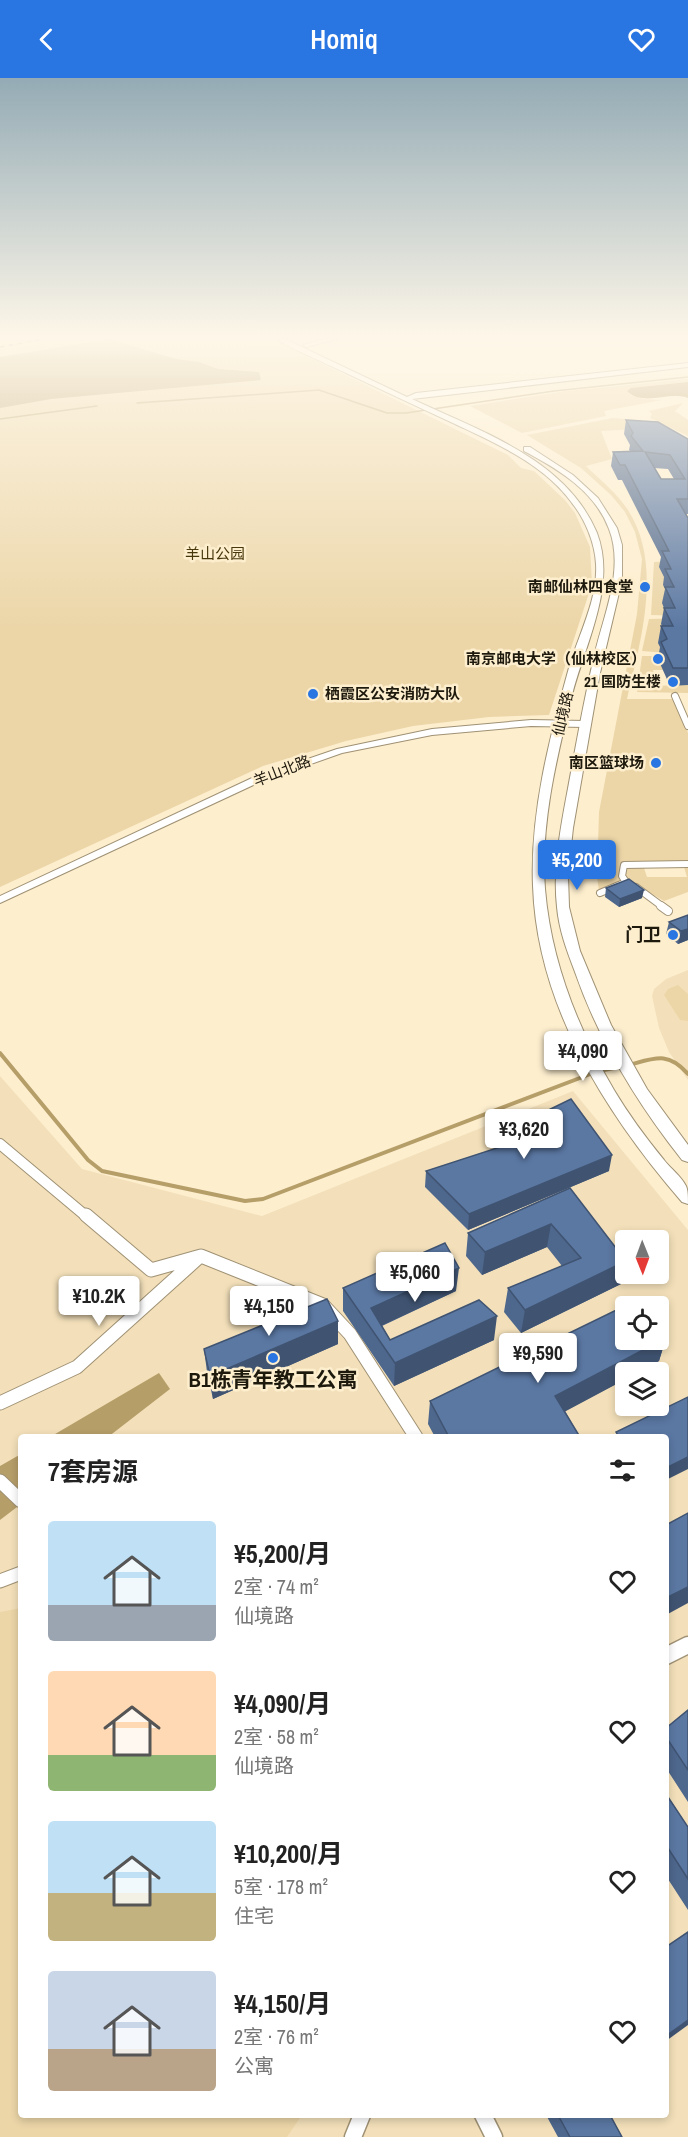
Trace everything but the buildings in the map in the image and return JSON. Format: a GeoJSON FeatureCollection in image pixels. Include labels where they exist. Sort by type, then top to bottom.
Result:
{"type":"FeatureCollection","features":[{"type":"Feature","properties":{"kind":"main road","name":"仙境路"},"geometry":{"type":"LineString","coordinates":[[484,435],[535,465],[569,495],[586,519],[595,545],[600,572],[560,722],[540,848],[539,889],[550,953],[563,996],[588,1059],[636,1137],[688,1198]]}},
{"type":"Feature","properties":{"kind":"main road","name":"仙境路"},"geometry":{"type":"LineString","coordinates":[[501,435],[563,470],[593,496],[612,527],[618,545],[618,576],[585,724],[564,846],[563,909],[580,968],[617,1054],[656,1117],[688,1156]]}},
{"type":"Feature","properties":{"kind":"street"},"geometry":{"type":"LineString","coordinates":[[675,696],[688,726]]}},
{"type":"Feature","properties":{"kind":"street","name":"羊山北路"},"geometry":{"type":"LineString","coordinates":[[0,900],[256,780],[329,754],[432,732],[560,722],[585,724]]}},
{"type":"Feature","properties":{"kind":"street"},"geometry":{"type":"LineString","coordinates":[[626,882],[622,876],[624,865],[688,864]]}},
{"type":"Feature","properties":{"kind":"street"},"geometry":{"type":"LineString","coordinates":[[600,893],[629,881],[668,911]]}},
{"type":"Feature","properties":{"kind":"street"},"geometry":{"type":"LineString","coordinates":[[3,1150],[150,1270],[201,1256],[322,1305],[350,1334],[414,1434]]}},
{"type":"Feature","properties":{"kind":"street"},"geometry":{"type":"LineString","coordinates":[[0,1403],[77,1367],[201,1256]]}},
{"type":"Feature","properties":{"kind":"street"},"geometry":{"type":"LineString","coordinates":[[0,1480],[18,1498]]}},
{"type":"Feature","properties":{"kind":"street"},"geometry":{"type":"LineString","coordinates":[[0,1581],[18,1574]]}},
{"type":"Feature","properties":{"kind":"street"},"geometry":{"type":"LineString","coordinates":[[669,1654],[688,1645]]}},
{"type":"Feature","properties":{"kind":"street"},"geometry":{"type":"LineString","coordinates":[[353,2137],[361,2118]]}},
{"type":"Feature","properties":{"kind":"street"},"geometry":{"type":"LineString","coordinates":[[484,2118],[494,2137]]}},
{"type":"Feature","properties":{"kind":"shaded area"},"geometry":{"type":"Polygon","coordinates":[[[688,970],[688,1080],[669,1052],[659,1028],[652,996],[654,989],[666,979],[688,970]]]}},
{"type":"Feature","properties":{"kind":"shaded area"},"geometry":{"type":"Polygon","coordinates":[[[0,1076],[82,1169],[262,1216],[573,1091],[688,1230],[688,2137],[0,2137],[0,1076]]]}},
{"type":"Feature","properties":{"kind":"shaded area"},"geometry":{"type":"Polygon","coordinates":[[[159,1373],[170,1389],[112,1434],[55,1434],[159,1373]]]}},
{"type":"Feature","properties":{"kind":"shaded area"},"geometry":{"type":"Polygon","coordinates":[[[18,1456],[18,1506],[0,1520],[0,1466],[18,1456]]]}},
{"type":"Feature","properties":{"kind":"green space","name":"羊山公园"},"geometry":{"type":"Polygon","coordinates":[[[0,435],[467,435],[508,455],[521,468],[534,471],[565,500],[575,513],[590,547],[592,584],[549,715],[489,717],[413,726],[346,741],[263,766],[0,887],[0,435]]]}},
{"type":"Feature","properties":{"kind":"green space"},"geometry":{"type":"Polygon","coordinates":[[[527,435],[603,435],[612,459],[586,466],[628,510],[639,531],[645,554],[647,578],[643,628],[627,699],[674,699],[688,733],[688,862],[622,863],[619,876],[623,882],[599,891],[597,877],[599,812],[637,614],[642,559],[635,532],[625,512],[611,495],[581,468],[527,435]]]}},
{"type":"Feature","properties":{"kind":"green space"},"geometry":{"type":"Polygon","coordinates":[[[686,560],[659,567],[668,585],[663,585],[671,603],[688,616],[651,615],[654,562],[686,560]]]}},
{"type":"Feature","properties":{"kind":"green space"},"geometry":{"type":"Polygon","coordinates":[[[688,618],[670,643],[667,653],[642,651],[649,619],[688,618]]]}},
{"type":"Feature","properties":{"kind":"green space"},"geometry":{"type":"Polygon","coordinates":[[[642,656],[668,656],[663,670],[653,670],[659,686],[688,684],[688,693],[637,692],[642,656]]]}},
{"type":"Feature","properties":{"kind":"green space"},"geometry":{"type":"Polygon","coordinates":[[[684,867],[688,867],[688,892],[664,901],[628,880],[625,875],[627,868],[644,868],[647,877],[687,877],[684,867]]]}},
{"type":"Feature","properties":{"kind":"green space"},"geometry":{"type":"Polygon","coordinates":[[[678,985],[688,994],[688,1021],[680,1020],[664,995],[668,989],[678,985]]]}},
{"type":"Feature","properties":{"kind":"green space"},"geometry":{"type":"Polygon","coordinates":[[[18,1609],[18,2118],[300,2118],[287,2137],[0,2137],[0,1612],[18,1609]]]}},
{"type":"Feature","properties":{"kind":"waterway"},"geometry":{"type":"LineString","coordinates":[[0,1053],[88,1160],[102,1171],[245,1201],[263,1199],[593,1073]]}},
{"type":"Feature","properties":{"kind":"waterway"},"geometry":{"type":"LineString","coordinates":[[629,1065],[661,1058],[674,1062],[688,1074]]}},
{"type":"Feature","properties":{"kind":"waterway"},"geometry":{"type":"LineString","coordinates":[[600,1071],[622,1066]]}},
{"type":"Feature","properties":{"kind":"place","name":"南邮仙林四食堂"},"geometry":{"type":"Point","coordinates":[645,587]}},
{"type":"Feature","properties":{"kind":"place","name":"南京邮电大学（仙林校区）"},"geometry":{"type":"Point","coordinates":[658,659]}},
{"type":"Feature","properties":{"kind":"place","name":"21 国防生楼"},"geometry":{"type":"Point","coordinates":[673,682]}},
{"type":"Feature","properties":{"kind":"place","name":"栖霞区公安消防大队"},"geometry":{"type":"Point","coordinates":[313,694]}},
{"type":"Feature","properties":{"kind":"place","name":"南区篮球场"},"geometry":{"type":"Point","coordinates":[656,763]}},
{"type":"Feature","properties":{"kind":"place","name":"门卫"},"geometry":{"type":"Point","coordinates":[673,935]}},
{"type":"Feature","properties":{"kind":"place","name":"B1栋青年教工公寓"},"geometry":{"type":"Point","coordinates":[273,1358]}}]}
